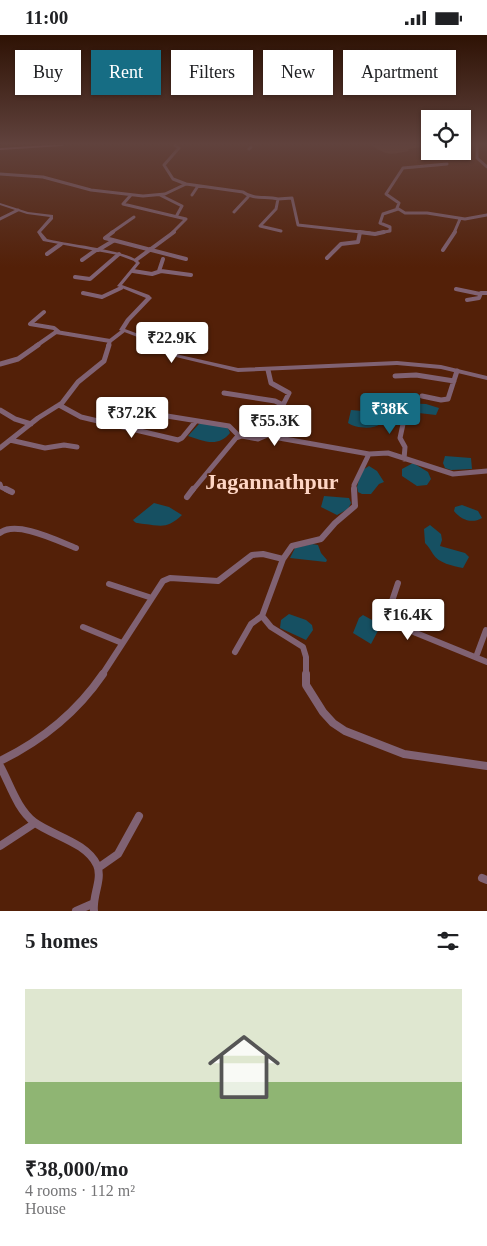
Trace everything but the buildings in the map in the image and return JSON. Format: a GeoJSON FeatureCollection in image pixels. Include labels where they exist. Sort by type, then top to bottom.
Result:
{"type":"FeatureCollection","features":[{"type":"Feature","properties":{"kind":"street"},"geometry":{"type":"LineString","coordinates":[[73,186],[131,195],[160,195],[175,191],[183,186]]}},
{"type":"Feature","properties":{"kind":"street"},"geometry":{"type":"LineString","coordinates":[[192,195],[198,186],[243,192],[248,197],[292,198],[298,225],[375,235],[390,231],[390,227],[380,223],[380,219],[383,214],[398,209],[405,213],[427,213],[460,219],[478,218],[487,215]]}},
{"type":"Feature","properties":{"kind":"street"},"geometry":{"type":"LineString","coordinates":[[391,186],[386,194],[398,203],[398,209]]}},
{"type":"Feature","properties":{"kind":"street"},"geometry":{"type":"LineString","coordinates":[[131,195],[123,204],[177,215],[186,219],[183,225],[149,248],[136,260]]}},
{"type":"Feature","properties":{"kind":"street"},"geometry":{"type":"LineString","coordinates":[[160,195],[182,205],[177,215]]}},
{"type":"Feature","properties":{"kind":"street"},"geometry":{"type":"LineString","coordinates":[[234,212],[248,197]]}},
{"type":"Feature","properties":{"kind":"street"},"geometry":{"type":"LineString","coordinates":[[278,199],[277,207],[260,226],[262,228],[282,231]]}},
{"type":"Feature","properties":{"kind":"street"},"geometry":{"type":"LineString","coordinates":[[0,204],[18,210],[52,216],[39,232],[45,240],[119,254],[136,260]]}},
{"type":"Feature","properties":{"kind":"street"},"geometry":{"type":"LineString","coordinates":[[0,219],[18,210]]}},
{"type":"Feature","properties":{"kind":"street"},"geometry":{"type":"LineString","coordinates":[[134,217],[105,237],[113,241],[149,248],[186,259]]}},
{"type":"Feature","properties":{"kind":"street"},"geometry":{"type":"LineString","coordinates":[[443,250],[456,231],[460,219]]}},
{"type":"Feature","properties":{"kind":"street"},"geometry":{"type":"LineString","coordinates":[[328,258],[341,244],[358,242],[360,232]]}},
{"type":"Feature","properties":{"kind":"street"},"geometry":{"type":"LineString","coordinates":[[82,260],[113,241]]}},
{"type":"Feature","properties":{"kind":"street"},"geometry":{"type":"LineString","coordinates":[[47,254],[61,244]]}},
{"type":"Feature","properties":{"kind":"street"},"geometry":{"type":"LineString","coordinates":[[75,277],[90,279],[119,254]]}},
{"type":"Feature","properties":{"kind":"street"},"geometry":{"type":"LineString","coordinates":[[159,271],[163,259]]}},
{"type":"Feature","properties":{"kind":"street"},"geometry":{"type":"LineString","coordinates":[[121,288],[119,284],[133,271],[138,263],[136,260]]}},
{"type":"Feature","properties":{"kind":"street"},"geometry":{"type":"LineString","coordinates":[[133,271],[152,274],[159,271],[191,275]]}},
{"type":"Feature","properties":{"kind":"street"},"geometry":{"type":"LineString","coordinates":[[83,293],[102,297],[121,288],[150,298],[123,327],[124,331]]}},
{"type":"Feature","properties":{"kind":"street"},"geometry":{"type":"LineString","coordinates":[[456,289],[480,294],[487,293]]}},
{"type":"Feature","properties":{"kind":"street"},"geometry":{"type":"LineString","coordinates":[[467,300],[479,298],[480,294]]}},
{"type":"Feature","properties":{"kind":"street"},"geometry":{"type":"LineString","coordinates":[[44,312],[30,324],[54,328],[59,332]]}},
{"type":"Feature","properties":{"kind":"street"},"geometry":{"type":"LineString","coordinates":[[0,448],[30,424],[59,405],[78,382],[104,361],[110,341],[124,331]]}},
{"type":"Feature","properties":{"kind":"street"},"geometry":{"type":"LineString","coordinates":[[124,331],[153,340],[184,358],[238,370],[397,363],[427,365],[487,378]]}},
{"type":"Feature","properties":{"kind":"street"},"geometry":{"type":"LineString","coordinates":[[0,364],[18,359],[50,335],[59,332],[110,341]]}},
{"type":"Feature","properties":{"kind":"street"},"geometry":{"type":"LineString","coordinates":[[268,369],[271,383],[289,393],[271,431],[272,433]]}},
{"type":"Feature","properties":{"kind":"street"},"geometry":{"type":"LineString","coordinates":[[422,396],[445,400],[449,396],[457,371]]}},
{"type":"Feature","properties":{"kind":"street"},"geometry":{"type":"LineString","coordinates":[[395,376],[416,375],[454,381]]}},
{"type":"Feature","properties":{"kind":"street"},"geometry":{"type":"LineString","coordinates":[[224,393],[275,401],[283,405]]}},
{"type":"Feature","properties":{"kind":"street"},"geometry":{"type":"LineString","coordinates":[[59,405],[81,417],[178,440],[182,438],[196,421]]}},
{"type":"Feature","properties":{"kind":"street"},"geometry":{"type":"LineString","coordinates":[[0,410],[30,424]]}},
{"type":"Feature","properties":{"kind":"street"},"geometry":{"type":"LineString","coordinates":[[404,459],[405,449],[400,439],[405,415]]}},
{"type":"Feature","properties":{"kind":"street"},"geometry":{"type":"LineString","coordinates":[[167,416],[229,427],[238,436],[258,439],[272,433]]}},
{"type":"Feature","properties":{"kind":"street"},"geometry":{"type":"LineString","coordinates":[[272,433],[279,438],[369,455],[376,452],[387,453],[446,473],[465,474],[487,471]]}},
{"type":"Feature","properties":{"kind":"street"},"geometry":{"type":"LineString","coordinates":[[187,497],[238,436]]}},
{"type":"Feature","properties":{"kind":"street"},"geometry":{"type":"LineString","coordinates":[[10,440],[45,448],[64,445],[77,447]]}},
{"type":"Feature","properties":{"kind":"street"},"geometry":{"type":"LineString","coordinates":[[236,652],[251,624],[262,616],[282,559],[292,546],[321,539],[339,519],[352,511],[356,502],[353,491],[354,485],[369,455]]}},
{"type":"Feature","properties":{"kind":"street"},"geometry":{"type":"LineString","coordinates":[[0,484],[1,487],[12,492]]}},
{"type":"Feature","properties":{"kind":"street"},"geometry":{"type":"LineString","coordinates":[[0,533],[5,529],[20,528],[76,548]]}},
{"type":"Feature","properties":{"kind":"street"},"geometry":{"type":"LineString","coordinates":[[0,761],[34,743],[51,730],[91,690],[164,581],[170,578],[218,581],[252,555],[264,555],[282,559]]}},
{"type":"Feature","properties":{"kind":"street"},"geometry":{"type":"LineString","coordinates":[[398,583],[388,613],[390,619],[416,633],[487,662]]}},
{"type":"Feature","properties":{"kind":"street"},"geometry":{"type":"LineString","coordinates":[[109,584],[152,598]]}},
{"type":"Feature","properties":{"kind":"street"},"geometry":{"type":"LineString","coordinates":[[262,616],[271,627],[303,647],[306,657],[306,685],[323,712],[333,723],[345,731],[404,754],[487,766]]}},
{"type":"Feature","properties":{"kind":"street"},"geometry":{"type":"LineString","coordinates":[[83,627],[122,643]]}},
{"type":"Feature","properties":{"kind":"street"},"geometry":{"type":"LineString","coordinates":[[476,657],[486,630]]}},
{"type":"Feature","properties":{"kind":"street"},"geometry":{"type":"LineString","coordinates":[[0,766],[28,816],[35,823],[65,839],[94,859],[98,868],[98,879],[93,907],[76,911]]}},
{"type":"Feature","properties":{"kind":"street"},"geometry":{"type":"LineString","coordinates":[[98,868],[118,854],[139,816]]}},
{"type":"Feature","properties":{"kind":"street"},"geometry":{"type":"LineString","coordinates":[[0,846],[35,823]]}},
{"type":"Feature","properties":{"kind":"water"},"geometry":{"type":"Polygon","coordinates":[[[400,403],[426,404],[439,408],[436,415],[401,411],[400,403]]]}},
{"type":"Feature","properties":{"kind":"water"},"geometry":{"type":"Polygon","coordinates":[[[351,410],[374,412],[380,416],[380,424],[369,428],[351,425],[348,423],[351,410]]]}},
{"type":"Feature","properties":{"kind":"water"},"geometry":{"type":"Polygon","coordinates":[[[206,422],[228,428],[230,433],[220,441],[215,442],[188,436],[199,424],[206,422]]]}},
{"type":"Feature","properties":{"kind":"water"},"geometry":{"type":"Polygon","coordinates":[[[445,456],[471,458],[472,469],[451,470],[445,468],[443,463],[445,456]]]}},
{"type":"Feature","properties":{"kind":"water"},"geometry":{"type":"Polygon","coordinates":[[[413,463],[428,472],[431,479],[427,485],[417,486],[402,476],[402,469],[413,463]]]}},
{"type":"Feature","properties":{"kind":"water"},"geometry":{"type":"Polygon","coordinates":[[[369,466],[377,471],[384,482],[379,484],[371,494],[362,494],[358,492],[357,487],[361,471],[369,466]]]}},
{"type":"Feature","properties":{"kind":"water"},"geometry":{"type":"Polygon","coordinates":[[[324,496],[349,498],[351,503],[348,509],[337,515],[321,507],[324,496]]]}},
{"type":"Feature","properties":{"kind":"water"},"geometry":{"type":"Polygon","coordinates":[[[154,503],[169,507],[182,515],[168,525],[136,523],[133,520],[154,503]]]}},
{"type":"Feature","properties":{"kind":"water"},"geometry":{"type":"Polygon","coordinates":[[[462,505],[478,511],[482,518],[471,521],[460,517],[454,511],[455,507],[462,505]]]}},
{"type":"Feature","properties":{"kind":"water"},"geometry":{"type":"Polygon","coordinates":[[[430,525],[441,534],[440,546],[465,553],[469,557],[463,568],[446,564],[435,557],[425,543],[424,529],[430,525]]]}},
{"type":"Feature","properties":{"kind":"water"},"geometry":{"type":"Polygon","coordinates":[[[312,544],[318,545],[321,553],[327,560],[326,562],[290,558],[295,548],[312,544]]]}},
{"type":"Feature","properties":{"kind":"water"},"geometry":{"type":"Polygon","coordinates":[[[289,614],[306,620],[312,625],[313,630],[306,640],[280,628],[281,620],[289,614]]]}},
{"type":"Feature","properties":{"kind":"water"},"geometry":{"type":"Polygon","coordinates":[[[363,615],[381,625],[371,644],[353,633],[359,618],[363,615]]]}},
{"type":"Feature","properties":{"kind":"district","name":"Jagannathpur"},"geometry":{"type":"Point","coordinates":[272,481]}}]}
